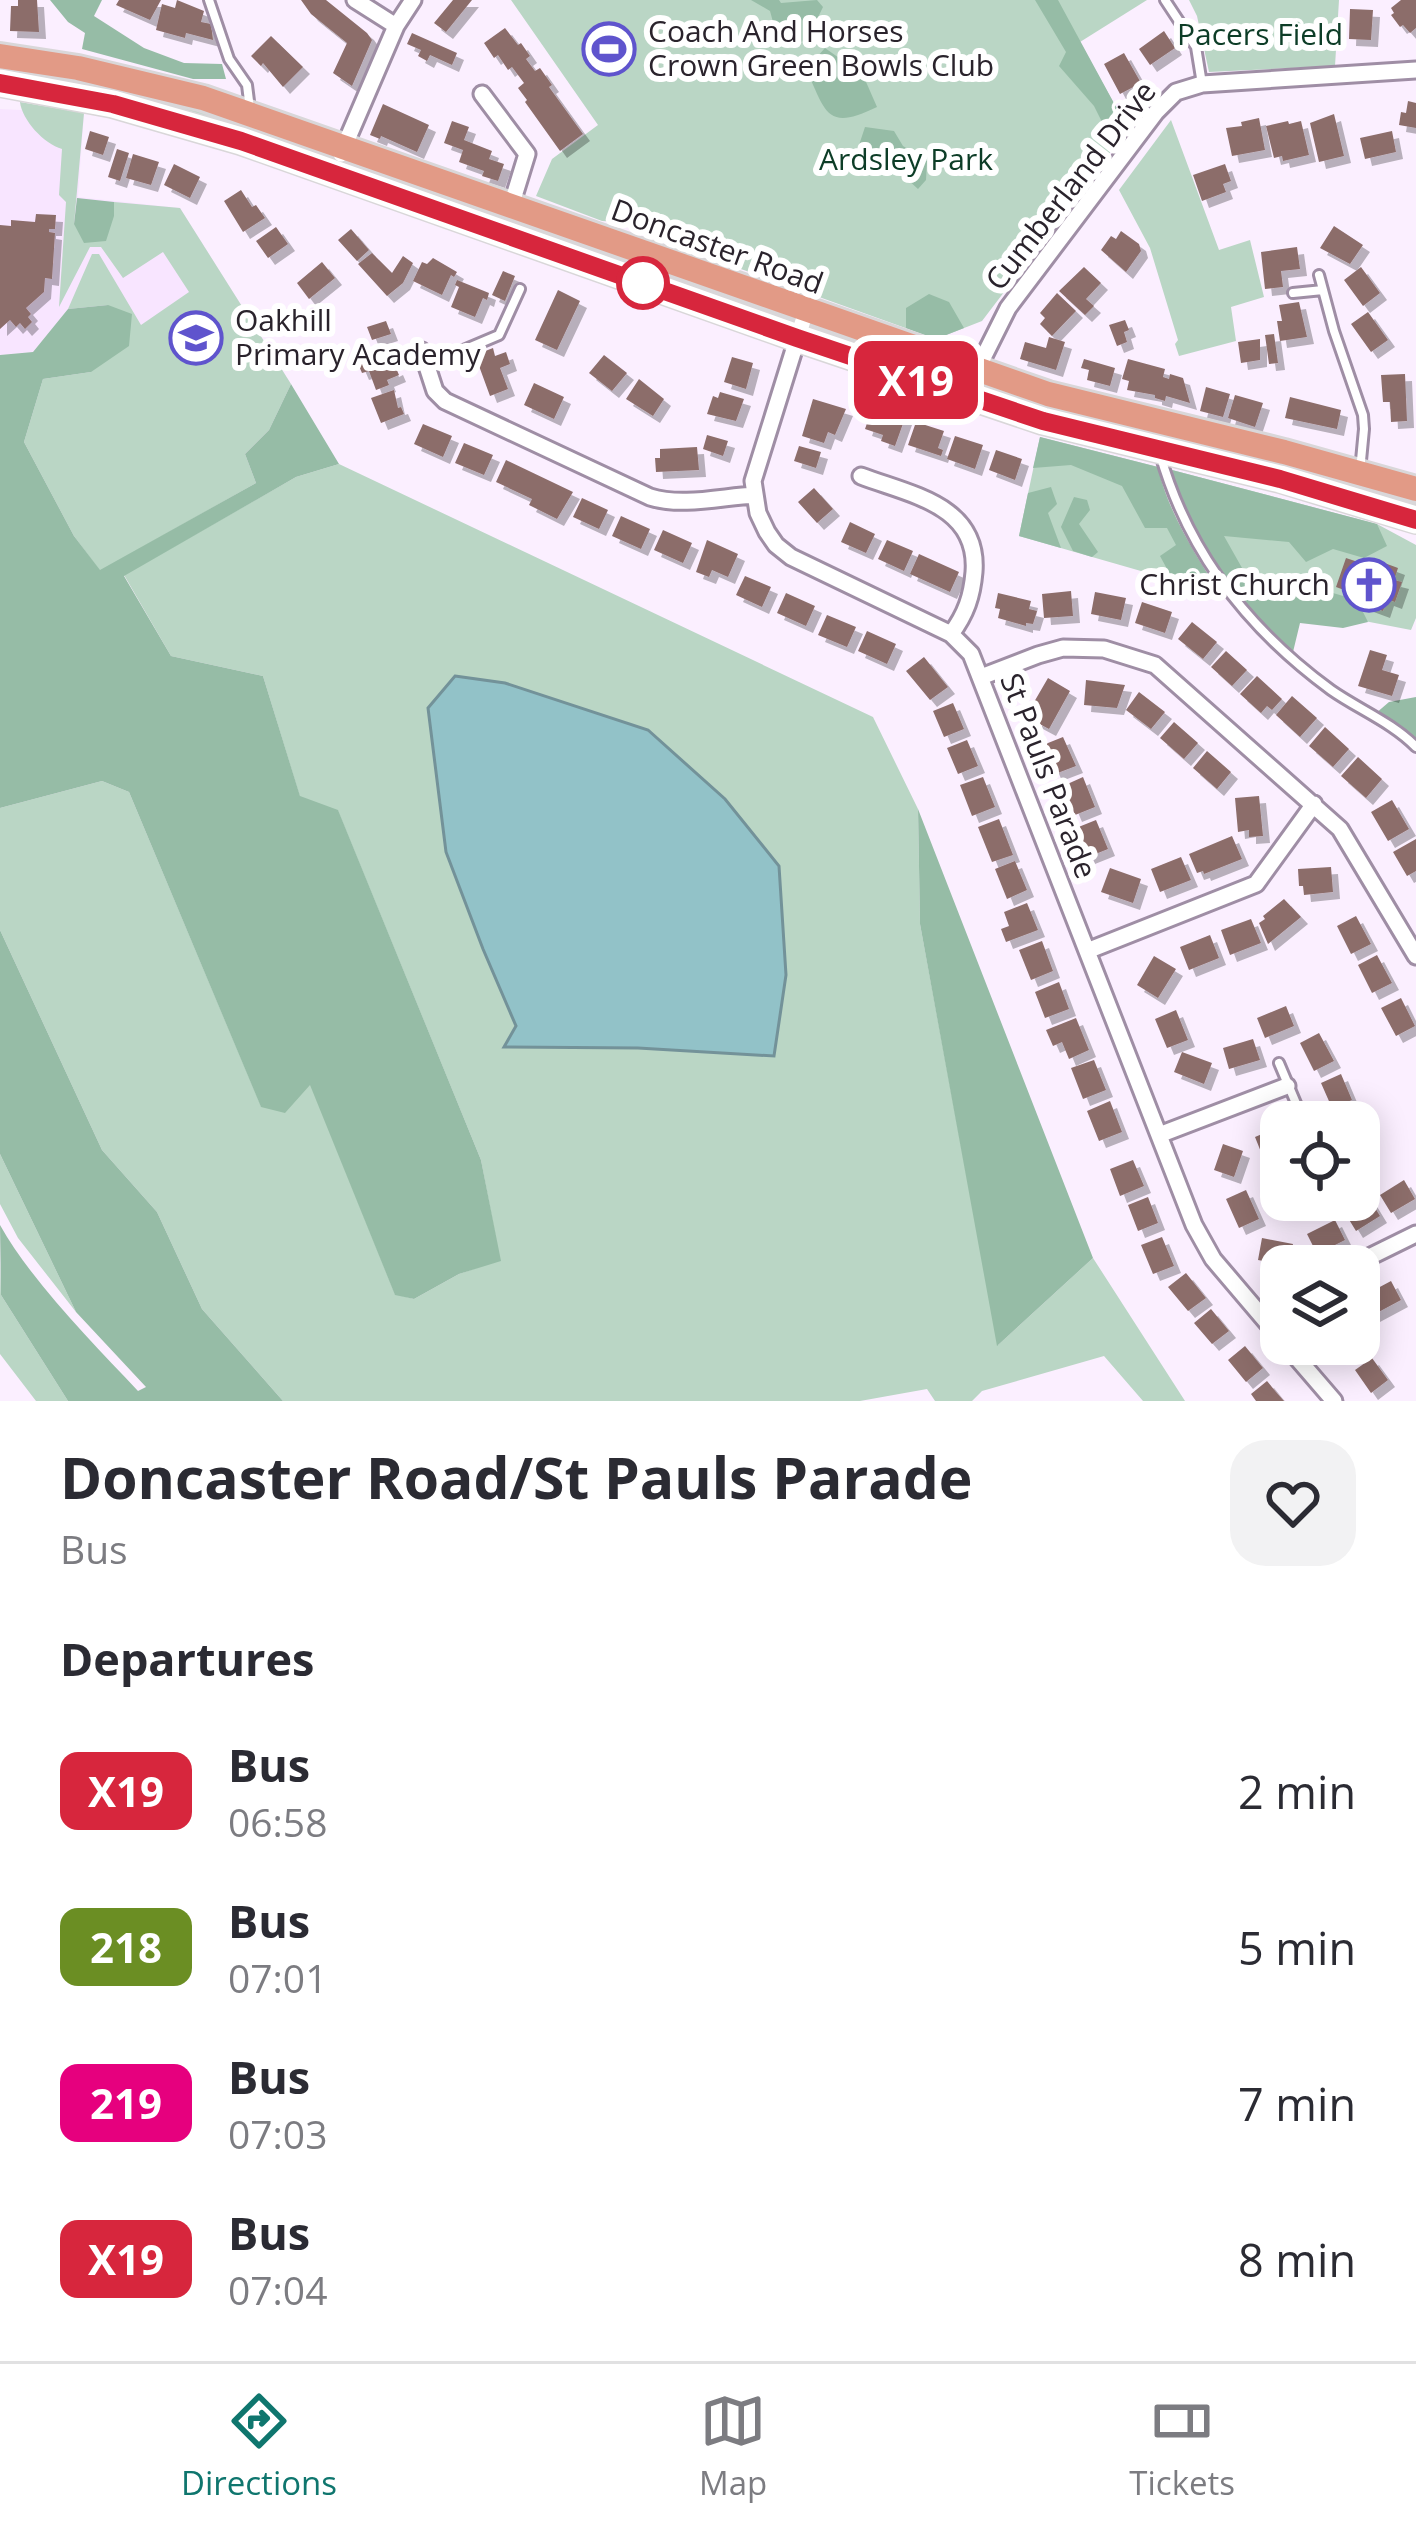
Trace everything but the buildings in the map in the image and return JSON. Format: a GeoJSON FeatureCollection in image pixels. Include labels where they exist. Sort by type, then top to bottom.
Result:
{"type":"FeatureCollection","features":[{"type":"Feature","properties":{"kind":"highway","name":"Doncaster Road"},"geometry":{"type":"LineString","coordinates":[[0,56],[146,82],[251,114],[976,369],[1119,413],[1416,489]]}},
{"type":"Feature","properties":{"kind":"highway","name":"Doncaster Road"},"geometry":{"type":"LineString","coordinates":[[0,83],[161,116],[333,172],[957,394],[1416,520]]}},
{"type":"Feature","properties":{"kind":"street"},"geometry":{"type":"LineString","coordinates":[[355,0],[396,26]]}},
{"type":"Feature","properties":{"kind":"street"},"geometry":{"type":"LineString","coordinates":[[333,172],[396,26],[413,0]]}},
{"type":"Feature","properties":{"kind":"street","name":"Cumberland Drive"},"geometry":{"type":"LineString","coordinates":[[957,394],[1008,308],[1176,92],[1202,84],[1416,70]]}},
{"type":"Feature","properties":{"kind":"street"},"geometry":{"type":"LineString","coordinates":[[482,94],[527,154],[512,206]]}},
{"type":"Feature","properties":{"kind":"street"},"geometry":{"type":"LineString","coordinates":[[806,311],[754,481],[767,532],[791,557],[952,634],[969,605],[975,566],[965,527],[938,506],[861,476]]}},
{"type":"Feature","properties":{"kind":"street"},"geometry":{"type":"LineString","coordinates":[[424,358],[435,391],[446,401],[492,415],[663,501],[754,495]]}},
{"type":"Feature","properties":{"kind":"street","name":"St Pauls Parade"},"geometry":{"type":"LineString","coordinates":[[952,634],[971,654],[981,677],[1202,1241],[1260,1315]]}},
{"type":"Feature","properties":{"kind":"street"},"geometry":{"type":"LineString","coordinates":[[981,677],[1063,648],[1104,649],[1156,665],[1340,829],[1416,956]]}},
{"type":"Feature","properties":{"kind":"street"},"geometry":{"type":"LineString","coordinates":[[1088,951],[1256,884],[1314,804]]}},
{"type":"Feature","properties":{"kind":"street"},"geometry":{"type":"LineString","coordinates":[[1159,1136],[1287,1086]]}},
{"type":"Feature","properties":{"kind":"street"},"geometry":{"type":"LineString","coordinates":[[1380,1252],[1416,1234]]}},
{"type":"Feature","properties":{"kind":"street","name":"St Pauls Parade"},"geometry":{"type":"LineString","coordinates":[[1303,1365],[1334,1401]]}},
{"type":"Feature","properties":{"kind":"lane"},"geometry":{"type":"LineString","coordinates":[[209,0],[229,59],[247,85],[251,114]]}},
{"type":"Feature","properties":{"kind":"lane"},"geometry":{"type":"LineString","coordinates":[[1165,0],[1196,47],[1202,84]]}},
{"type":"Feature","properties":{"kind":"lane"},"geometry":{"type":"LineString","coordinates":[[1319,275],[1363,415],[1360,472]]}},
{"type":"Feature","properties":{"kind":"lane"},"geometry":{"type":"LineString","coordinates":[[424,358],[500,335],[520,290]]}},
{"type":"Feature","properties":{"kind":"lane"},"geometry":{"type":"LineString","coordinates":[[1294,292],[1323,290]]}},
{"type":"Feature","properties":{"kind":"lane"},"geometry":{"type":"LineString","coordinates":[[1160,451],[1186,526],[1216,577],[1252,621],[1288,658],[1414,744]]}},
{"type":"Feature","properties":{"kind":"lane"},"geometry":{"type":"LineString","coordinates":[[1279,1063],[1294,1101]]}},
{"type":"Feature","properties":{"kind":"shaded area","name":"Oakhill Primary Academy"},"geometry":{"type":"Polygon","coordinates":[[[0,109],[84,113],[78,197],[180,208],[291,384],[269,430],[256,483],[68,309],[33,352],[0,355],[0,109]]]}},
{"type":"Feature","properties":{"kind":"green space"},"geometry":{"type":"Polygon","coordinates":[[[50,0],[102,0],[94,16],[144,48],[184,63],[222,64],[226,79],[193,79],[82,49],[85,33],[68,22],[50,0]]]}},
{"type":"Feature","properties":{"kind":"green space","name":"Ardsley Park"},"geometry":{"type":"Polygon","coordinates":[[[511,0],[1147,0],[1080,42],[1128,129],[982,321],[936,339],[699,254],[671,234],[636,223],[602,221],[536,196],[552,159],[598,125],[511,0]]]}},
{"type":"Feature","properties":{"kind":"green space"},"geometry":{"type":"Polygon","coordinates":[[[751,0],[817,0],[823,7],[807,40],[788,46],[770,11],[751,0]]]}},
{"type":"Feature","properties":{"kind":"green space"},"geometry":{"type":"Polygon","coordinates":[[[1035,0],[1058,0],[1128,129],[1121,139],[1109,136],[1094,106],[1059,66],[1066,52],[1035,0]]]}},
{"type":"Feature","properties":{"kind":"green space","name":"Pacers Field"},"geometry":{"type":"Polygon","coordinates":[[[1189,0],[1339,0],[1335,66],[1209,72],[1189,0]]]}},
{"type":"Feature","properties":{"kind":"green space"},"geometry":{"type":"Polygon","coordinates":[[[825,48],[863,75],[877,107],[847,118],[824,107],[806,69],[825,48]]]}},
{"type":"Feature","properties":{"kind":"green space"},"geometry":{"type":"Polygon","coordinates":[[[0,64],[146,91],[322,149],[323,154],[318,158],[139,98],[0,72],[0,64]]]}},
{"type":"Feature","properties":{"kind":"green space","name":"Oakhill Primary Academy"},"geometry":{"type":"Polygon","coordinates":[[[20,102],[84,113],[74,224],[114,216],[114,202],[180,208],[291,384],[269,430],[245,454],[256,483],[100,571],[74,536],[24,442],[43,379],[91,372],[108,305],[68,309],[92,254],[99,254],[141,325],[189,292],[163,252],[123,278],[101,247],[90,247],[59,307],[66,202],[59,195],[62,149],[35,130],[20,102]]]}},
{"type":"Feature","properties":{"kind":"green space"},"geometry":{"type":"Polygon","coordinates":[[[1171,120],[1219,250],[1250,240],[1264,297],[1231,307],[1236,341],[1179,356],[1150,248],[1119,190],[1171,120]]]}},
{"type":"Feature","properties":{"kind":"green space"},"geometry":{"type":"Polygon","coordinates":[[[865,127],[894,131],[903,146],[927,161],[926,180],[918,189],[895,168],[872,170],[857,151],[865,127]]]}},
{"type":"Feature","properties":{"kind":"green space"},"geometry":{"type":"Polygon","coordinates":[[[361,163],[706,286],[703,294],[359,171],[361,163]]]}},
{"type":"Feature","properties":{"kind":"green space"},"geometry":{"type":"Polygon","coordinates":[[[77,198],[114,202],[106,241],[84,243],[74,224],[77,198]]]}},
{"type":"Feature","properties":{"kind":"green space"},"geometry":{"type":"Polygon","coordinates":[[[929,294],[949,302],[964,328],[936,339],[906,328],[906,308],[929,294]]]}},
{"type":"Feature","properties":{"kind":"green space"},"geometry":{"type":"Polygon","coordinates":[[[108,305],[132,314],[129,346],[91,372],[43,379],[24,442],[74,536],[100,570],[256,483],[245,454],[269,430],[291,384],[339,464],[296,477],[124,576],[171,656],[263,676],[300,796],[338,810],[481,1160],[501,1261],[459,1274],[414,1299],[395,1295],[310,1085],[285,1113],[261,1107],[129,792],[102,781],[0,808],[0,355],[33,352],[68,309],[108,305]]]}},
{"type":"Feature","properties":{"kind":"green space"},"geometry":{"type":"Polygon","coordinates":[[[1071,411],[1416,500],[1416,508],[1276,466],[1069,419],[1071,411]]]}},
{"type":"Feature","properties":{"kind":"green space"},"geometry":{"type":"Polygon","coordinates":[[[1040,437],[1158,467],[1175,516],[1221,594],[1019,536],[1040,437]]]}},
{"type":"Feature","properties":{"kind":"green space"},"geometry":{"type":"Polygon","coordinates":[[[1040,437],[1158,467],[1175,516],[1221,594],[1173,580],[1160,556],[1176,545],[1167,528],[1145,528],[1122,486],[1071,465],[1033,468],[1040,437]]]}},
{"type":"Feature","properties":{"kind":"green space"},"geometry":{"type":"Polygon","coordinates":[[[339,464],[873,717],[918,809],[920,924],[998,1345],[1093,1258],[1185,1401],[1143,1401],[1104,1356],[982,1391],[972,1401],[935,1401],[927,1389],[860,1401],[283,1401],[202,1309],[157,1212],[102,1150],[0,930],[0,808],[102,781],[129,792],[261,1106],[310,1083],[395,1294],[414,1299],[459,1274],[500,1260],[481,1160],[338,811],[300,797],[263,676],[171,656],[124,575],[296,477],[339,464]],[[516,1026],[505,1047],[638,1048],[516,1026]]]}},
{"type":"Feature","properties":{"kind":"green space"},"geometry":{"type":"Polygon","coordinates":[[[1172,470],[1377,524],[1416,545],[1416,618],[1411,630],[1240,597],[1194,527],[1172,470]]]}},
{"type":"Feature","properties":{"kind":"green space"},"geometry":{"type":"Polygon","coordinates":[[[1172,470],[1377,524],[1387,546],[1364,558],[1333,549],[1306,562],[1289,542],[1224,536],[1246,575],[1295,582],[1357,600],[1368,622],[1343,628],[1300,623],[1293,652],[1256,617],[1219,569],[1188,517],[1172,470]]]}},
{"type":"Feature","properties":{"kind":"green space"},"geometry":{"type":"Polygon","coordinates":[[[1051,487],[1057,504],[1048,513],[1061,548],[1019,536],[1028,493],[1051,487]]]}},
{"type":"Feature","properties":{"kind":"green space"},"geometry":{"type":"Polygon","coordinates":[[[1074,497],[1087,500],[1090,510],[1079,524],[1098,552],[1092,557],[1073,551],[1061,527],[1074,497]]]}},
{"type":"Feature","properties":{"kind":"green space"},"geometry":{"type":"Polygon","coordinates":[[[1416,697],[1416,753],[1368,720],[1389,702],[1416,697]]]}},
{"type":"Feature","properties":{"kind":"green space"},"geometry":{"type":"Polygon","coordinates":[[[918,809],[1093,1258],[997,1346],[920,924],[918,809]]]}},
{"type":"Feature","properties":{"kind":"green space"},"geometry":{"type":"Polygon","coordinates":[[[0,930],[102,1150],[157,1212],[202,1309],[283,1401],[68,1401],[1,1295],[0,1225],[83,1332],[138,1391],[146,1387],[76,1312],[0,1154],[0,930]]]}},
{"type":"Feature","properties":{"kind":"green space"},"geometry":{"type":"Polygon","coordinates":[[[0,1154],[76,1312],[18,1238],[0,1204],[0,1154]]]}},
{"type":"Feature","properties":{"kind":"green space"},"geometry":{"type":"Polygon","coordinates":[[[0,1263],[1,1295],[68,1401],[36,1401],[0,1354],[0,1263]]]}},
{"type":"Feature","properties":{"kind":"water"},"geometry":{"type":"Polygon","coordinates":[[[455,676],[505,683],[648,730],[725,799],[779,866],[786,975],[774,1056],[504,1047],[516,1026],[446,852],[428,708],[455,676]]]}},
{"type":"Feature","properties":{"kind":"bus line","name":"X19"},"geometry":{"type":"LineString","coordinates":[[0,83],[161,116],[333,172],[957,394],[1416,520]]}},
{"type":"Feature","properties":{"kind":"place","name":"Coach And Horses Crown Green Bowls Club"},"geometry":{"type":"Point","coordinates":[609,49]}},
{"type":"Feature","properties":{"kind":"place","name":"Oakhill Primary Academy"},"geometry":{"type":"Point","coordinates":[196,338]}},
{"type":"Feature","properties":{"kind":"place","name":"Christ Church"},"geometry":{"type":"Point","coordinates":[1369,585]}}]}
